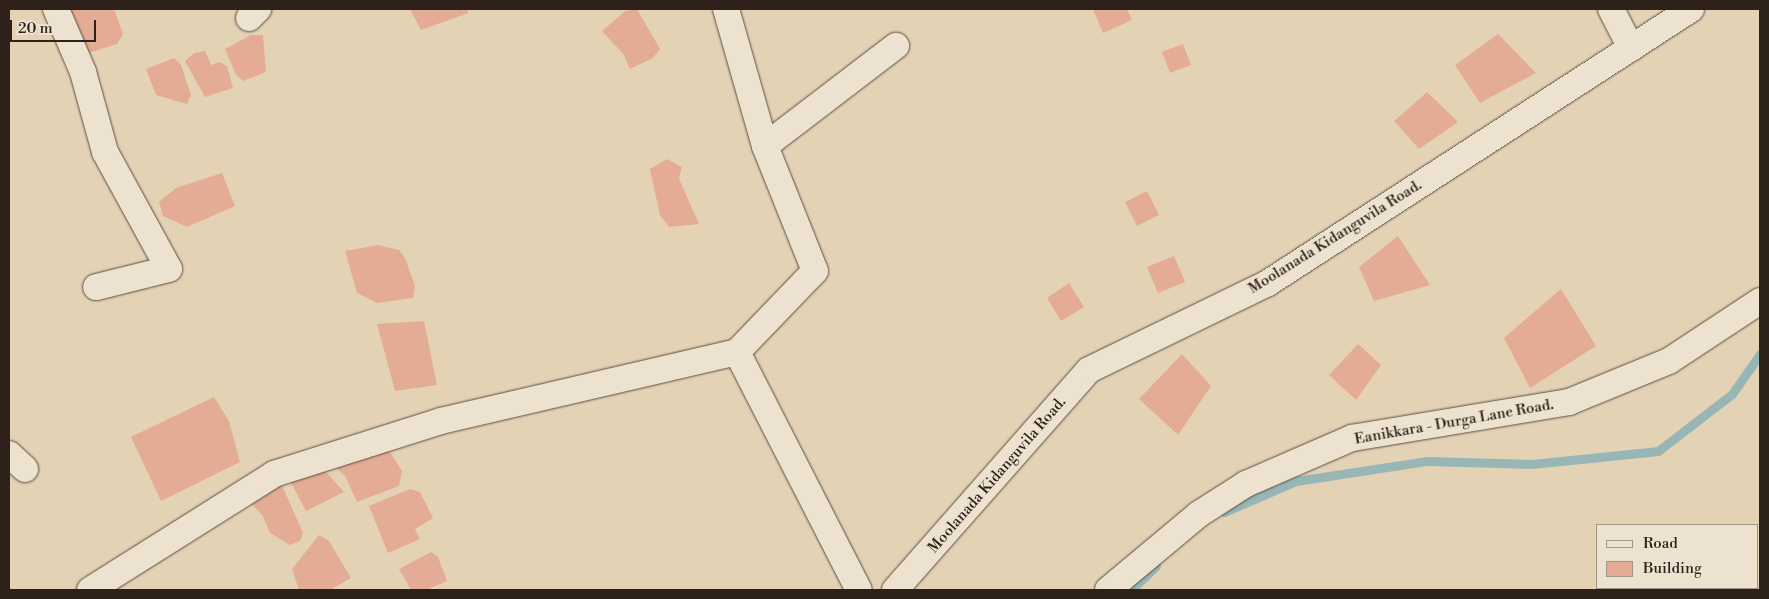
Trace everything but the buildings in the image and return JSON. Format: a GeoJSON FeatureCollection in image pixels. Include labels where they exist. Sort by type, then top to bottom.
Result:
{"type":"FeatureCollection","features":[{"type":"Feature","properties":{"kind":"street"},"geometry":{"type":"LineString","coordinates":[[56,9],[82,72],[105,152],[169,269],[96,287]]}},
{"type":"Feature","properties":{"kind":"street"},"geometry":{"type":"LineString","coordinates":[[90,590],[274,474],[441,421],[737,352],[815,271],[765,146],[726,9]]}},
{"type":"Feature","properties":{"kind":"street"},"geometry":{"type":"LineString","coordinates":[[1611,9],[1631,48]]}},
{"type":"Feature","properties":{"kind":"street","name":"Moolanada Kidanguvila Road."},"geometry":{"type":"LineString","coordinates":[[895,590],[1089,370],[1268,283],[1691,9]]}},
{"type":"Feature","properties":{"kind":"street"},"geometry":{"type":"LineString","coordinates":[[765,146],[896,46]]}},
{"type":"Feature","properties":{"kind":"street","name":"Eanikkara - Durga Lane Road."},"geometry":{"type":"LineString","coordinates":[[1108,590],[1199,514],[1246,484],[1352,438],[1569,402],[1669,361],[1760,301]]}},
{"type":"Feature","properties":{"kind":"street"},"geometry":{"type":"LineString","coordinates":[[737,352],[859,590]]}},
{"type":"Feature","properties":{"kind":"waterway"},"geometry":{"type":"LineString","coordinates":[[1224,512],[1296,481],[1427,461],[1532,464],[1658,451],[1732,394],[1760,354]]}},
{"type":"Feature","properties":{"kind":"waterway"},"geometry":{"type":"LineString","coordinates":[[1131,590],[1156,566]]}}]}
